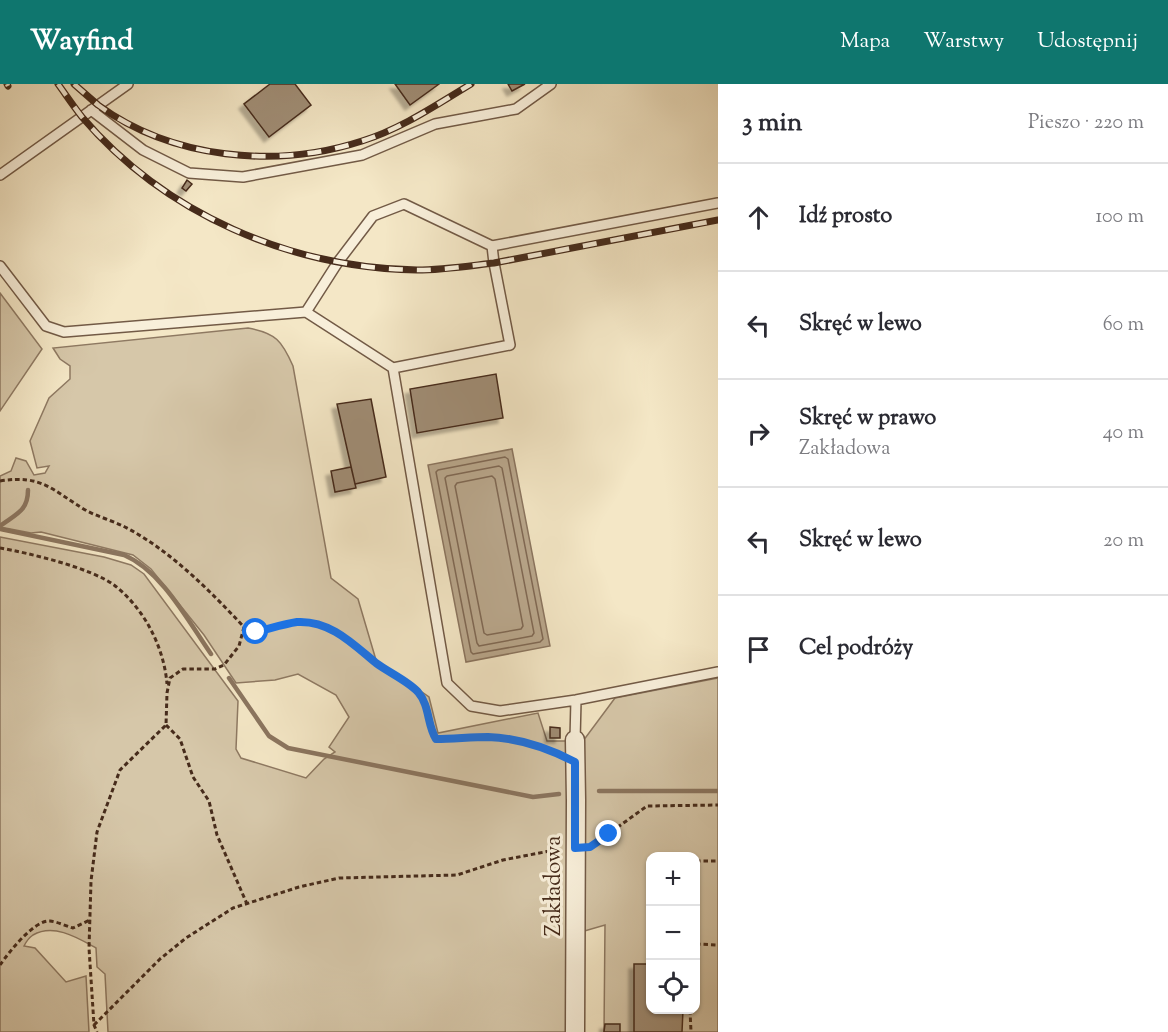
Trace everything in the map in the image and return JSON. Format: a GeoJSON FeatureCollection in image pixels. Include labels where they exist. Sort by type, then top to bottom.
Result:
{"type":"FeatureCollection","features":[{"type":"Feature","properties":{"kind":"street","name":"Zakładowa"},"geometry":{"type":"LineString","coordinates":[[575,740],[575,1032]]}},
{"type":"Feature","properties":{"kind":"lane"},"geometry":{"type":"LineString","coordinates":[[0,175],[128,84]]}},
{"type":"Feature","properties":{"kind":"lane"},"geometry":{"type":"LineString","coordinates":[[91,110],[143,150],[189,173],[243,177],[362,155],[435,124],[516,109],[551,84]]}},
{"type":"Feature","properties":{"kind":"lane"},"geometry":{"type":"LineString","coordinates":[[306,312],[338,262],[373,216],[404,204],[492,246],[718,203]]}},
{"type":"Feature","properties":{"kind":"lane"},"geometry":{"type":"LineString","coordinates":[[0,266],[46,327],[64,332],[306,312],[393,368],[510,345],[492,246]]}},
{"type":"Feature","properties":{"kind":"lane"},"geometry":{"type":"LineString","coordinates":[[393,368],[447,683],[471,706],[500,711],[576,700],[718,672]]}},
{"type":"Feature","properties":{"kind":"lane"},"geometry":{"type":"LineString","coordinates":[[575,740],[576,700]]}},
{"type":"Feature","properties":{"kind":"path"},"geometry":{"type":"LineString","coordinates":[[0,481],[18,478],[42,482],[89,512],[126,527],[159,548],[198,581],[244,627],[256,632],[297,622],[327,626],[357,645],[375,662],[418,692],[427,709],[431,732],[436,739],[490,737],[523,742],[553,750],[575,762]]}},
{"type":"Feature","properties":{"kind":"path"},"geometry":{"type":"LineString","coordinates":[[0,548],[24,552],[75,568],[114,585],[126,597],[153,634],[163,663],[168,689]]}},
{"type":"Feature","properties":{"kind":"path"},"geometry":{"type":"LineString","coordinates":[[97,1032],[94,1025],[89,948],[91,881],[97,832],[120,770],[166,725],[170,678],[183,669],[215,669],[224,665],[240,646],[244,627]]}},
{"type":"Feature","properties":{"kind":"path"},"geometry":{"type":"LineString","coordinates":[[166,725],[180,739],[193,777],[209,801],[217,836],[247,904]]}},
{"type":"Feature","properties":{"kind":"path"},"geometry":{"type":"LineString","coordinates":[[94,1025],[160,959],[186,938],[223,914],[247,904],[299,887],[339,878],[458,875],[503,860],[555,850],[590,847],[647,806],[718,805]]}},
{"type":"Feature","properties":{"kind":"path"},"geometry":{"type":"LineString","coordinates":[[700,861],[718,861]]}},
{"type":"Feature","properties":{"kind":"path"},"geometry":{"type":"LineString","coordinates":[[0,965],[15,945],[39,924],[48,920],[73,928],[90,920]]}},
{"type":"Feature","properties":{"kind":"path"},"geometry":{"type":"LineString","coordinates":[[700,944],[718,945]]}},
{"type":"Feature","properties":{"kind":"path"},"geometry":{"type":"LineString","coordinates":[[690,1014],[691,1032]]}},
{"type":"Feature","properties":{"kind":"shaded area"},"geometry":{"type":"Polygon","coordinates":[[[0,293],[42,349],[0,411],[0,293]]]}},
{"type":"Feature","properties":{"kind":"shaded area"},"geometry":{"type":"Polygon","coordinates":[[[248,328],[277,339],[293,366],[331,578],[358,599],[376,660],[429,697],[438,733],[538,713],[547,741],[567,741],[572,804],[566,1032],[108,1032],[105,974],[97,967],[96,948],[66,933],[49,931],[33,935],[24,946],[35,948],[66,982],[86,976],[89,1032],[0,1032],[0,537],[104,557],[131,565],[144,574],[238,701],[236,749],[241,758],[306,778],[324,759],[335,752],[329,747],[349,717],[336,695],[298,674],[275,680],[236,683],[204,635],[151,569],[133,555],[41,532],[31,533],[0,527],[0,476],[11,471],[16,458],[26,461],[34,475],[45,473],[49,466],[37,468],[30,441],[49,398],[70,379],[70,366],[60,359],[53,348],[248,328]]]}},
{"type":"Feature","properties":{"kind":"shaded area"},"geometry":{"type":"Polygon","coordinates":[[[718,678],[718,1032],[604,1032],[605,925],[581,932],[583,741],[615,698],[718,678]]]}},
{"type":"Feature","properties":{"kind":"water"},"geometry":{"type":"Polygon","coordinates":[[[512,449],[550,646],[466,662],[428,465],[512,449]]]}},
{"type":"Feature","properties":{"kind":"building"},"geometry":{"type":"Polygon","coordinates":[[[270,84],[295,84],[311,105],[269,137],[244,104],[270,84]]]}},
{"type":"Feature","properties":{"kind":"building"},"geometry":{"type":"Polygon","coordinates":[[[395,84],[439,84],[410,105],[395,84]]]}},
{"type":"Feature","properties":{"kind":"building"},"geometry":{"type":"Polygon","coordinates":[[[508,84],[525,84],[512,91],[508,84]]]}},
{"type":"Feature","properties":{"kind":"building"},"geometry":{"type":"Polygon","coordinates":[[[187,180],[192,184],[186,191],[182,188],[187,180]]]}},
{"type":"Feature","properties":{"kind":"building"},"geometry":{"type":"Polygon","coordinates":[[[496,374],[503,418],[417,433],[410,389],[496,374]]]}},
{"type":"Feature","properties":{"kind":"building"},"geometry":{"type":"Polygon","coordinates":[[[371,399],[386,477],[355,484],[337,404],[371,399]]]}},
{"type":"Feature","properties":{"kind":"building"},"geometry":{"type":"Polygon","coordinates":[[[351,467],[356,488],[335,492],[331,471],[351,467]]]}},
{"type":"Feature","properties":{"kind":"building"},"geometry":{"type":"Polygon","coordinates":[[[550,727],[560,728],[560,738],[550,738],[550,727]]]}},
{"type":"Feature","properties":{"kind":"building"},"geometry":{"type":"Polygon","coordinates":[[[634,964],[646,964],[646,1014],[683,1014],[682,1032],[634,1032],[634,964]]]}},
{"type":"Feature","properties":{"kind":"building"},"geometry":{"type":"Polygon","coordinates":[[[605,1024],[620,1024],[620,1032],[604,1032],[605,1024]]]}},
{"type":"Feature","properties":{"kind":"waterway"},"geometry":{"type":"LineString","coordinates":[[0,526],[23,507],[28,490]]}},
{"type":"Feature","properties":{"kind":"waterway"},"geometry":{"type":"LineString","coordinates":[[0,529],[124,555],[138,562],[173,598],[211,654]]}},
{"type":"Feature","properties":{"kind":"waterway"},"geometry":{"type":"LineString","coordinates":[[229,678],[269,736],[288,748],[533,797],[559,794]]}},
{"type":"Feature","properties":{"kind":"waterway"},"geometry":{"type":"LineString","coordinates":[[599,791],[718,791]]}},
{"type":"Feature","properties":{"kind":"railway"},"geometry":{"type":"LineString","coordinates":[[58,84],[82,117],[115,151],[152,182],[191,208],[233,229],[277,246],[323,259],[370,267],[445,269],[494,263],[718,220]]}},
{"type":"Feature","properties":{"kind":"railway"},"geometry":{"type":"LineString","coordinates":[[74,84],[98,105],[127,123],[158,137],[191,148],[225,154],[260,156],[295,155],[329,150],[362,141],[404,123],[471,84]]}},
{"type":"Feature","properties":{"kind":"route"},"geometry":{"type":"LineString","coordinates":[[256,632],[297,622],[327,626],[357,645],[375,662],[418,692],[427,709],[431,732],[436,739],[490,737],[533,744],[553,750],[575,762],[575,848],[590,847],[609,834]]}}]}
